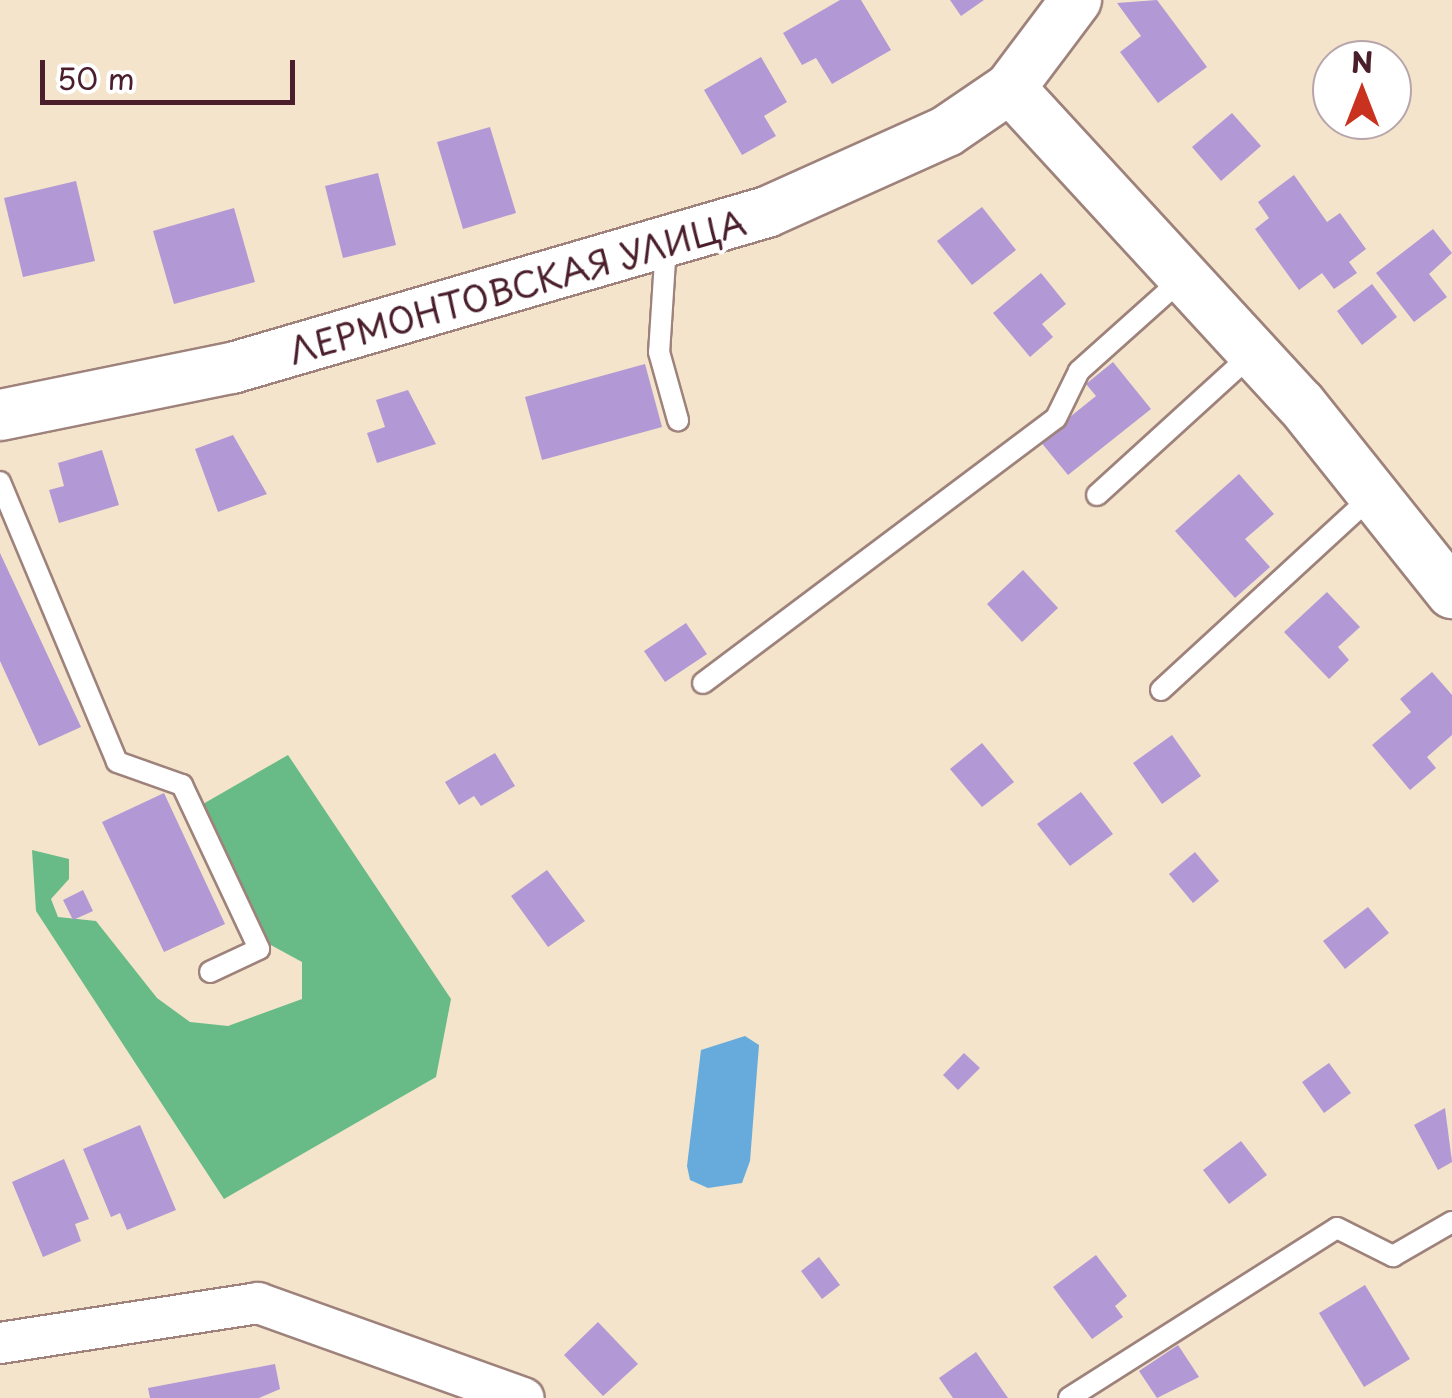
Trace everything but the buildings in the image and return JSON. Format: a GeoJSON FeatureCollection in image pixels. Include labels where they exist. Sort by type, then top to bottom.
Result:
{"type":"FeatureCollection","features":[{"type":"Feature","properties":{"kind":"street","name":"ЛЕРМОНТОВСКАЯ УЛИЦА"},"geometry":{"type":"LineString","coordinates":[[0,415],[232,368],[666,246],[876,168],[1010,88],[1076,0]]}},
{"type":"Feature","properties":{"kind":"street"},"geometry":{"type":"LineString","coordinates":[[1010,88],[1182,279],[1254,351],[1452,593]]}},
{"type":"Feature","properties":{"kind":"street"},"geometry":{"type":"LineString","coordinates":[[0,1343],[258,1303],[523,1398]]}},
{"type":"Feature","properties":{"kind":"lane"},"geometry":{"type":"LineString","coordinates":[[666,246],[659,352],[678,420]]}},
{"type":"Feature","properties":{"kind":"lane"},"geometry":{"type":"LineString","coordinates":[[703,683],[1056,418],[1078,371],[1182,279]]}},
{"type":"Feature","properties":{"kind":"lane"},"geometry":{"type":"LineString","coordinates":[[1098,495],[1254,351]]}},
{"type":"Feature","properties":{"kind":"lane"},"geometry":{"type":"LineString","coordinates":[[0,482],[117,762],[182,785],[259,949],[210,972]]}},
{"type":"Feature","properties":{"kind":"lane"},"geometry":{"type":"LineString","coordinates":[[1161,690],[1373,494]]}},
{"type":"Feature","properties":{"kind":"lane"},"geometry":{"type":"LineString","coordinates":[[1069,1398],[1336,1228],[1392,1256],[1452,1222]]}},
{"type":"Feature","properties":{"kind":"green space"},"geometry":{"type":"Polygon","coordinates":[[[288,755],[451,999],[436,1077],[224,1199],[36,911],[32,850],[69,859],[69,879],[51,899],[58,917],[96,921],[157,998],[190,1022],[228,1026],[302,999],[302,962],[269,944],[203,804],[288,755]]]}},
{"type":"Feature","properties":{"kind":"water"},"geometry":{"type":"Polygon","coordinates":[[[745,1036],[759,1045],[750,1161],[742,1183],[708,1188],[690,1180],[687,1166],[701,1050],[745,1036]]]}}]}
